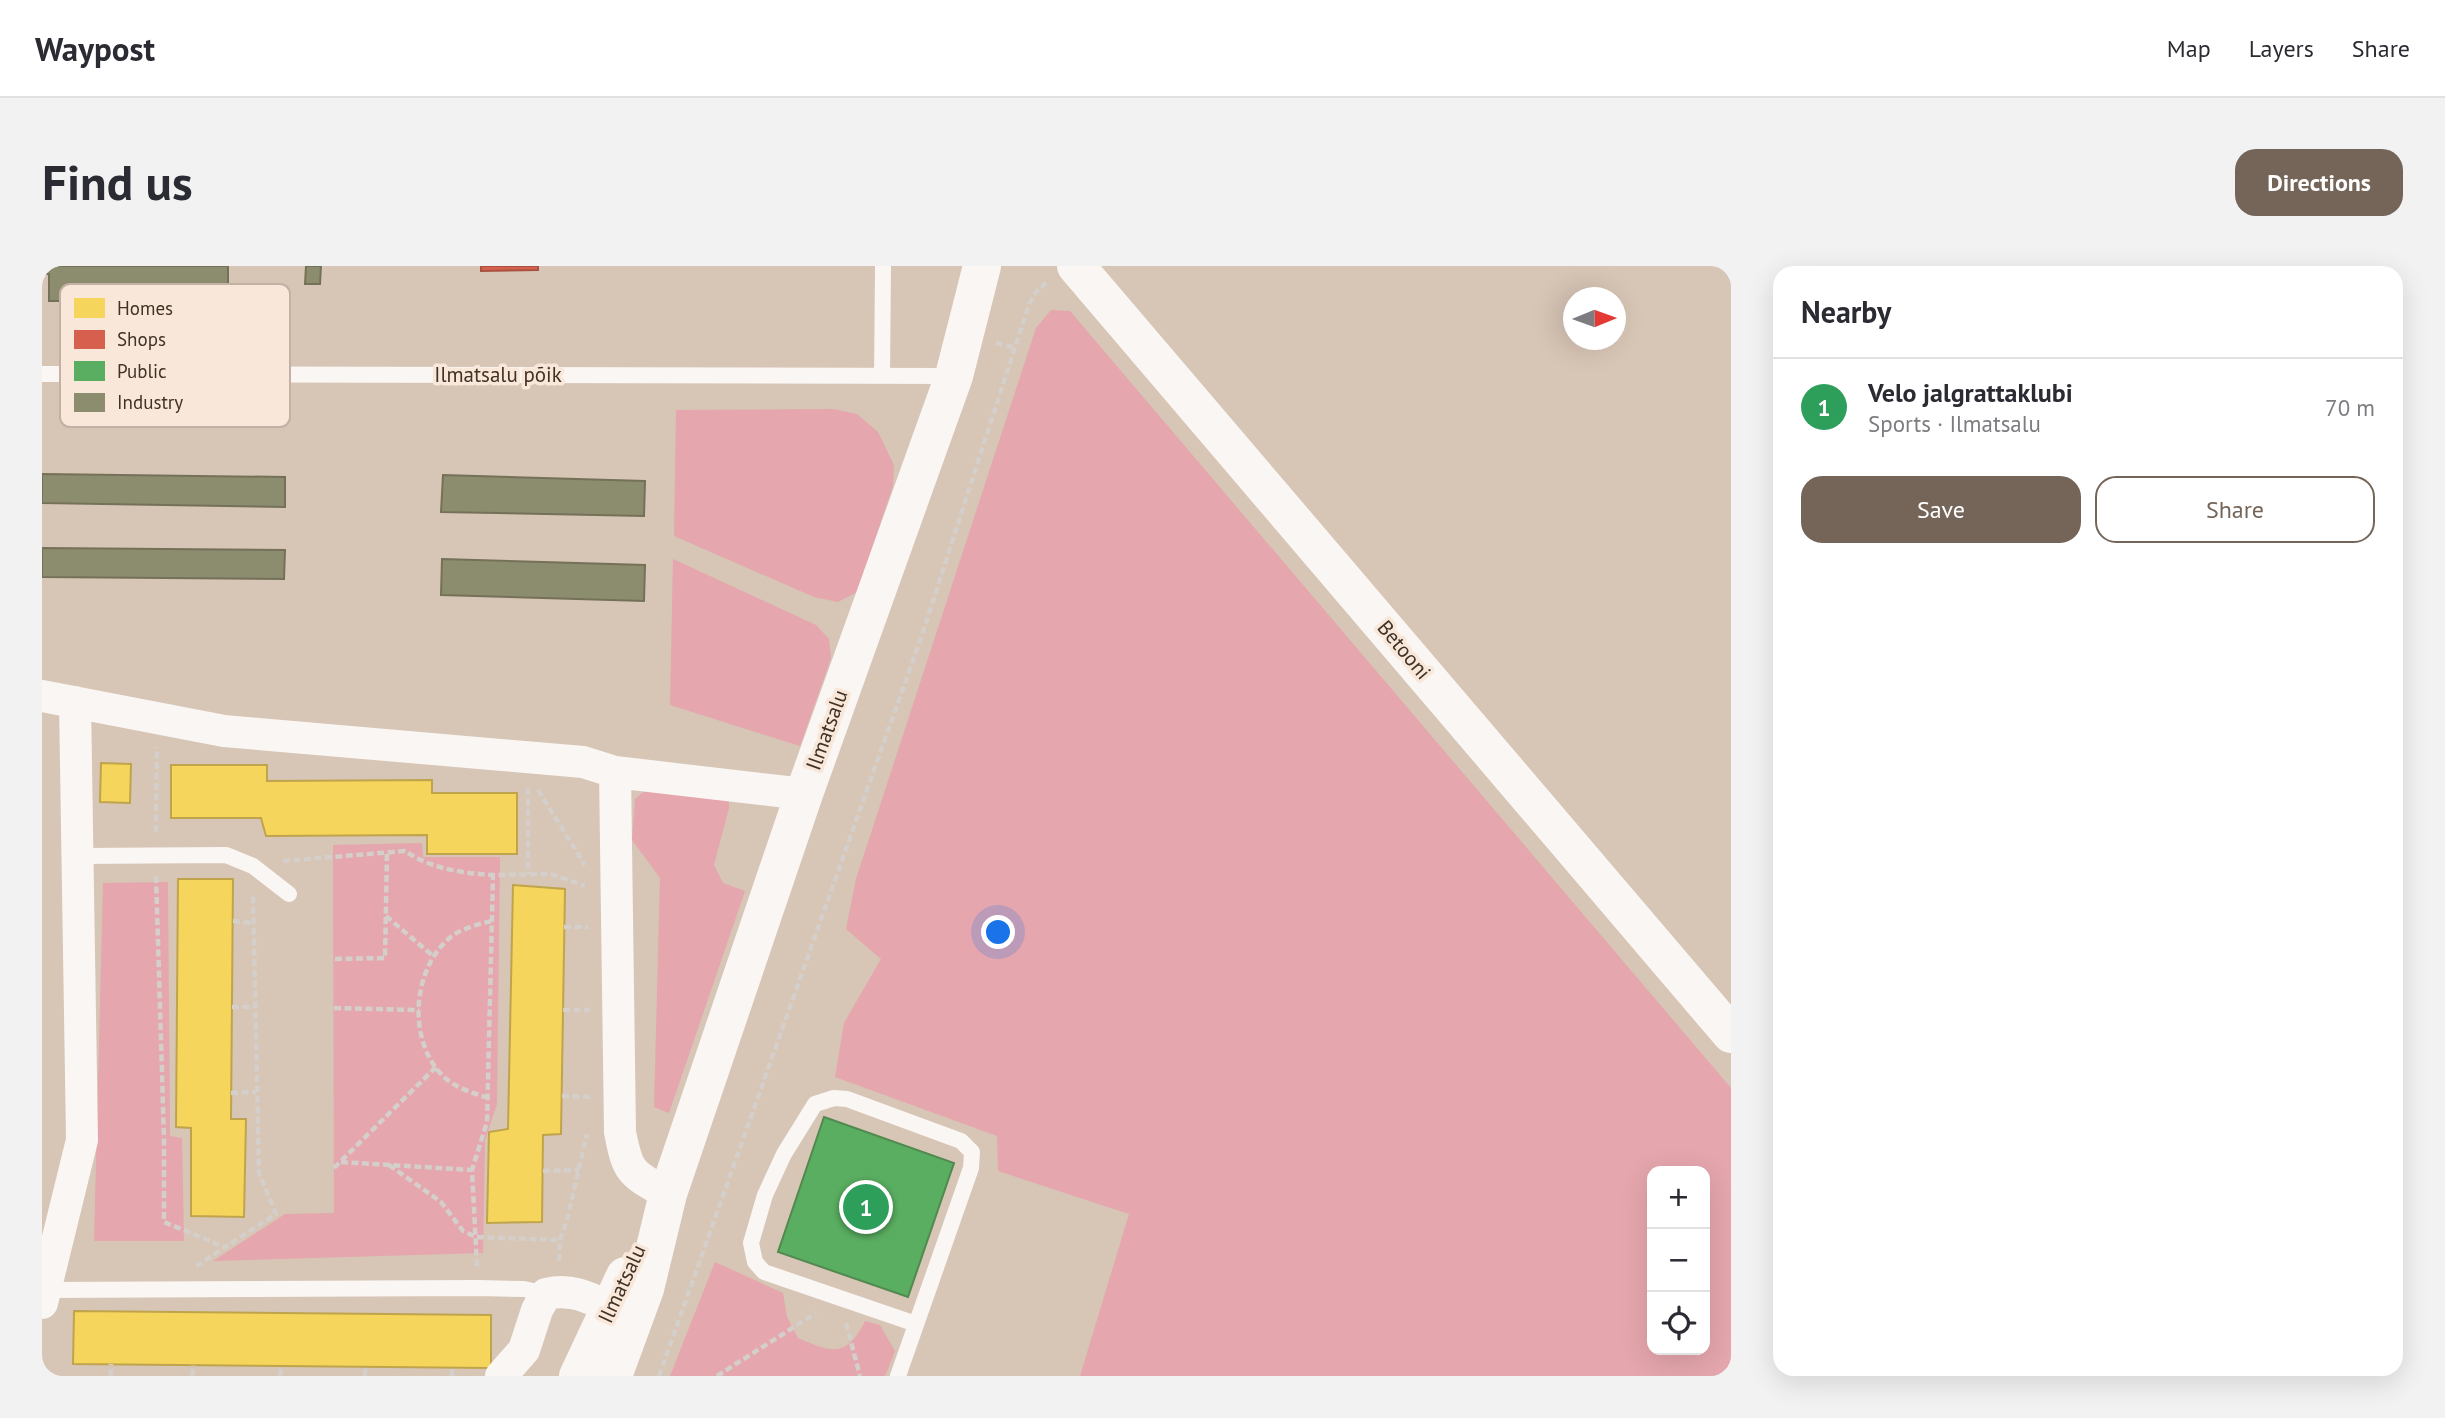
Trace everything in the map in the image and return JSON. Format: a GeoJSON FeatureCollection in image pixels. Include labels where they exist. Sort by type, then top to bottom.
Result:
{"type":"FeatureCollection","features":[{"type":"Feature","properties":{"kind":"street","name":"Ilmatsalu"},"geometry":{"type":"LineString","coordinates":[[612,1376],[645,1289],[668,1194],[804,794],[954,376],[982,266]]}},
{"type":"Feature","properties":{"kind":"street","name":"Betooni"},"geometry":{"type":"LineString","coordinates":[[1066,270],[1731,1034]]}},
{"type":"Feature","properties":{"kind":"street"},"geometry":{"type":"LineString","coordinates":[[42,696],[224,730],[523,765],[583,762],[615,772],[804,794]]}},
{"type":"Feature","properties":{"kind":"street"},"geometry":{"type":"LineString","coordinates":[[44,1296],[82,1140],[75,702]]}},
{"type":"Feature","properties":{"kind":"street"},"geometry":{"type":"LineString","coordinates":[[615,772],[610,896],[622,1142],[626,1163],[639,1178],[668,1194]]}},
{"type":"Feature","properties":{"kind":"street","name":"Ilmatsalu"},"geometry":{"type":"LineString","coordinates":[[578,1376],[636,1251],[668,1194]]}},
{"type":"Feature","properties":{"kind":"street"},"geometry":{"type":"LineString","coordinates":[[501,1376],[524,1350],[537,1310],[546,1294],[557,1291],[579,1293],[611,1308]]}},
{"type":"Feature","properties":{"kind":"lane"},"geometry":{"type":"LineString","coordinates":[[882,376],[883,266]]}},
{"type":"Feature","properties":{"kind":"lane","name":"Ilmatsalu põik"},"geometry":{"type":"LineString","coordinates":[[42,374],[60,374]]}},
{"type":"Feature","properties":{"kind":"lane","name":"Ilmatsalu põik"},"geometry":{"type":"LineString","coordinates":[[290,375],[954,376]]}},
{"type":"Feature","properties":{"kind":"lane"},"geometry":{"type":"LineString","coordinates":[[78,856],[226,855],[250,864],[289,894]]}},
{"type":"Feature","properties":{"kind":"lane"},"geometry":{"type":"LineString","coordinates":[[898,1376],[971,1168],[972,1152],[961,1142],[847,1099],[834,1098],[815,1104],[784,1154],[765,1195],[751,1243],[755,1262],[764,1272],[916,1324]]}},
{"type":"Feature","properties":{"kind":"lane"},"geometry":{"type":"LineString","coordinates":[[44,1296],[160,1289],[478,1288],[524,1289],[546,1294]]}},
{"type":"Feature","properties":{"kind":"path"},"geometry":{"type":"LineString","coordinates":[[659,1376],[922,635],[1029,304],[1037,291],[1066,270]]}},
{"type":"Feature","properties":{"kind":"path"},"geometry":{"type":"LineString","coordinates":[[157,718],[156,855],[164,1222],[225,1247]]}},
{"type":"Feature","properties":{"kind":"path"},"geometry":{"type":"LineString","coordinates":[[523,765],[528,874]]}},
{"type":"Feature","properties":{"kind":"path"},"geometry":{"type":"LineString","coordinates":[[523,765],[610,896]]}},
{"type":"Feature","properties":{"kind":"path"},"geometry":{"type":"LineString","coordinates":[[160,1289],[276,1214],[259,1173],[254,923],[250,864],[405,851],[421,861],[458,873],[551,873],[610,896]]}},
{"type":"Feature","properties":{"kind":"path"},"geometry":{"type":"LineString","coordinates":[[335,959],[385,958],[387,852]]}},
{"type":"Feature","properties":{"kind":"path"},"geometry":{"type":"LineString","coordinates":[[478,1288],[472,1170],[487,1122],[493,875]]}},
{"type":"Feature","properties":{"kind":"path"},"geometry":{"type":"LineString","coordinates":[[386,916],[433,956]]}},
{"type":"Feature","properties":{"kind":"path"},"geometry":{"type":"LineString","coordinates":[[488,1098],[445,1079],[422,1041],[419,1010],[421,986],[433,956],[452,935],[474,925],[492,921]]}},
{"type":"Feature","properties":{"kind":"path"},"geometry":{"type":"LineString","coordinates":[[233,922],[254,923]]}},
{"type":"Feature","properties":{"kind":"path"},"geometry":{"type":"LineString","coordinates":[[564,927],[589,927]]}},
{"type":"Feature","properties":{"kind":"path"},"geometry":{"type":"LineString","coordinates":[[232,1007],[255,1007]]}},
{"type":"Feature","properties":{"kind":"path"},"geometry":{"type":"LineString","coordinates":[[334,1008],[419,1010]]}},
{"type":"Feature","properties":{"kind":"path"},"geometry":{"type":"LineString","coordinates":[[563,1010],[601,1010]]}},
{"type":"Feature","properties":{"kind":"path"},"geometry":{"type":"LineString","coordinates":[[334,1168],[436,1067]]}},
{"type":"Feature","properties":{"kind":"path"},"geometry":{"type":"LineString","coordinates":[[231,1093],[256,1092]]}},
{"type":"Feature","properties":{"kind":"path"},"geometry":{"type":"LineString","coordinates":[[562,1096],[596,1097]]}},
{"type":"Feature","properties":{"kind":"path"},"geometry":{"type":"LineString","coordinates":[[341,1162],[472,1170]]}},
{"type":"Feature","properties":{"kind":"path"},"geometry":{"type":"LineString","coordinates":[[389,1165],[441,1202],[463,1231],[476,1237],[560,1240]]}},
{"type":"Feature","properties":{"kind":"path"},"geometry":{"type":"LineString","coordinates":[[542,1171],[579,1170]]}},
{"type":"Feature","properties":{"kind":"path"},"geometry":{"type":"LineString","coordinates":[[717,1376],[839,1298],[860,1376]]}},
{"type":"Feature","properties":{"kind":"path"},"geometry":{"type":"LineString","coordinates":[[111,1364],[111,1376]]}},
{"type":"Feature","properties":{"kind":"path"},"geometry":{"type":"LineString","coordinates":[[192,1376],[193,1365]]}},
{"type":"Feature","properties":{"kind":"path"},"geometry":{"type":"LineString","coordinates":[[281,1366],[281,1376]]}},
{"type":"Feature","properties":{"kind":"path"},"geometry":{"type":"LineString","coordinates":[[365,1367],[365,1376]]}},
{"type":"Feature","properties":{"kind":"path"},"geometry":{"type":"LineString","coordinates":[[452,1367],[452,1376]]}},
{"type":"Feature","properties":{"kind":"shaded area"},"geometry":{"type":"Polygon","coordinates":[[[1051,310],[1070,311],[1731,1088],[1731,1376],[1080,1376],[1129,1214],[998,1171],[997,1136],[835,1077],[844,1023],[881,959],[846,929],[856,879],[1036,328],[1051,310]]]}},
{"type":"Feature","properties":{"kind":"shaded area"},"geometry":{"type":"Polygon","coordinates":[[[833,409],[857,414],[878,432],[894,465],[893,486],[857,592],[838,602],[814,597],[674,536],[676,410],[833,409]]]}},
{"type":"Feature","properties":{"kind":"shaded area"},"geometry":{"type":"Polygon","coordinates":[[[673,559],[816,625],[829,639],[831,658],[800,746],[670,705],[673,559]]]}},
{"type":"Feature","properties":{"kind":"shaded area"},"geometry":{"type":"Polygon","coordinates":[[[647,789],[729,797],[729,808],[714,865],[723,883],[745,891],[669,1113],[654,1107],[660,878],[632,840],[635,799],[647,789]]]}},
{"type":"Feature","properties":{"kind":"shaded area"},"geometry":{"type":"Polygon","coordinates":[[[422,843],[423,857],[500,857],[497,1104],[485,1140],[483,1253],[213,1261],[285,1214],[334,1213],[333,845],[422,843]]]}},
{"type":"Feature","properties":{"kind":"shaded area"},"geometry":{"type":"Polygon","coordinates":[[[168,882],[170,1136],[182,1138],[184,1241],[94,1241],[103,883],[168,882]]]}},
{"type":"Feature","properties":{"kind":"shaded area"},"geometry":{"type":"Polygon","coordinates":[[[715,1262],[783,1293],[787,1317],[798,1338],[820,1347],[845,1347],[865,1321],[880,1325],[895,1351],[885,1376],[670,1376],[715,1262]]]}},
{"type":"Feature","properties":{"kind":"building: Homes"},"geometry":{"type":"Polygon","coordinates":[[[101,763],[131,764],[130,803],[100,802],[101,763]]]}},
{"type":"Feature","properties":{"kind":"building: Homes"},"geometry":{"type":"Polygon","coordinates":[[[171,765],[267,765],[267,781],[432,780],[432,793],[517,793],[517,854],[427,854],[427,835],[266,836],[261,818],[171,818],[171,765]]]}},
{"type":"Feature","properties":{"kind":"building: Homes"},"geometry":{"type":"Polygon","coordinates":[[[178,879],[233,879],[231,1119],[246,1119],[244,1217],[191,1216],[191,1128],[176,1127],[178,879]]]}},
{"type":"Feature","properties":{"kind":"building: Homes"},"geometry":{"type":"Polygon","coordinates":[[[513,885],[565,889],[561,1134],[543,1135],[542,1222],[487,1223],[489,1132],[508,1129],[513,885]]]}},
{"type":"Feature","properties":{"kind":"building: Homes"},"geometry":{"type":"Polygon","coordinates":[[[74,1311],[491,1315],[491,1368],[73,1364],[74,1311]]]}},
{"type":"Feature","properties":{"kind":"building: Shops"},"geometry":{"type":"Polygon","coordinates":[[[481,266],[538,266],[538,270],[481,271],[481,266]]]}},
{"type":"Feature","properties":{"kind":"building: Public"},"geometry":{"type":"Polygon","coordinates":[[[824,1117],[954,1163],[908,1297],[778,1252],[824,1117]]]}},
{"type":"Feature","properties":{"kind":"building: Industry"},"geometry":{"type":"Polygon","coordinates":[[[42,266],[228,266],[228,284],[60,284],[60,301],[49,301],[49,274],[42,274],[42,266]]]}},
{"type":"Feature","properties":{"kind":"building: Industry"},"geometry":{"type":"Polygon","coordinates":[[[306,266],[321,266],[320,284],[305,284],[306,266]]]}},
{"type":"Feature","properties":{"kind":"building: Industry"},"geometry":{"type":"Polygon","coordinates":[[[42,474],[285,477],[285,507],[42,503],[42,474]]]}},
{"type":"Feature","properties":{"kind":"building: Industry"},"geometry":{"type":"Polygon","coordinates":[[[443,475],[645,481],[644,516],[441,512],[443,475]]]}},
{"type":"Feature","properties":{"kind":"building: Industry"},"geometry":{"type":"Polygon","coordinates":[[[42,548],[285,550],[284,579],[42,577],[42,548]]]}},
{"type":"Feature","properties":{"kind":"building: Industry"},"geometry":{"type":"Polygon","coordinates":[[[442,559],[645,565],[644,601],[441,595],[442,559]]]}},
{"type":"Feature","properties":{"kind":"place","name":"Velo jalgrattaklubi"},"geometry":{"type":"Point","coordinates":[866,1207]}}]}
